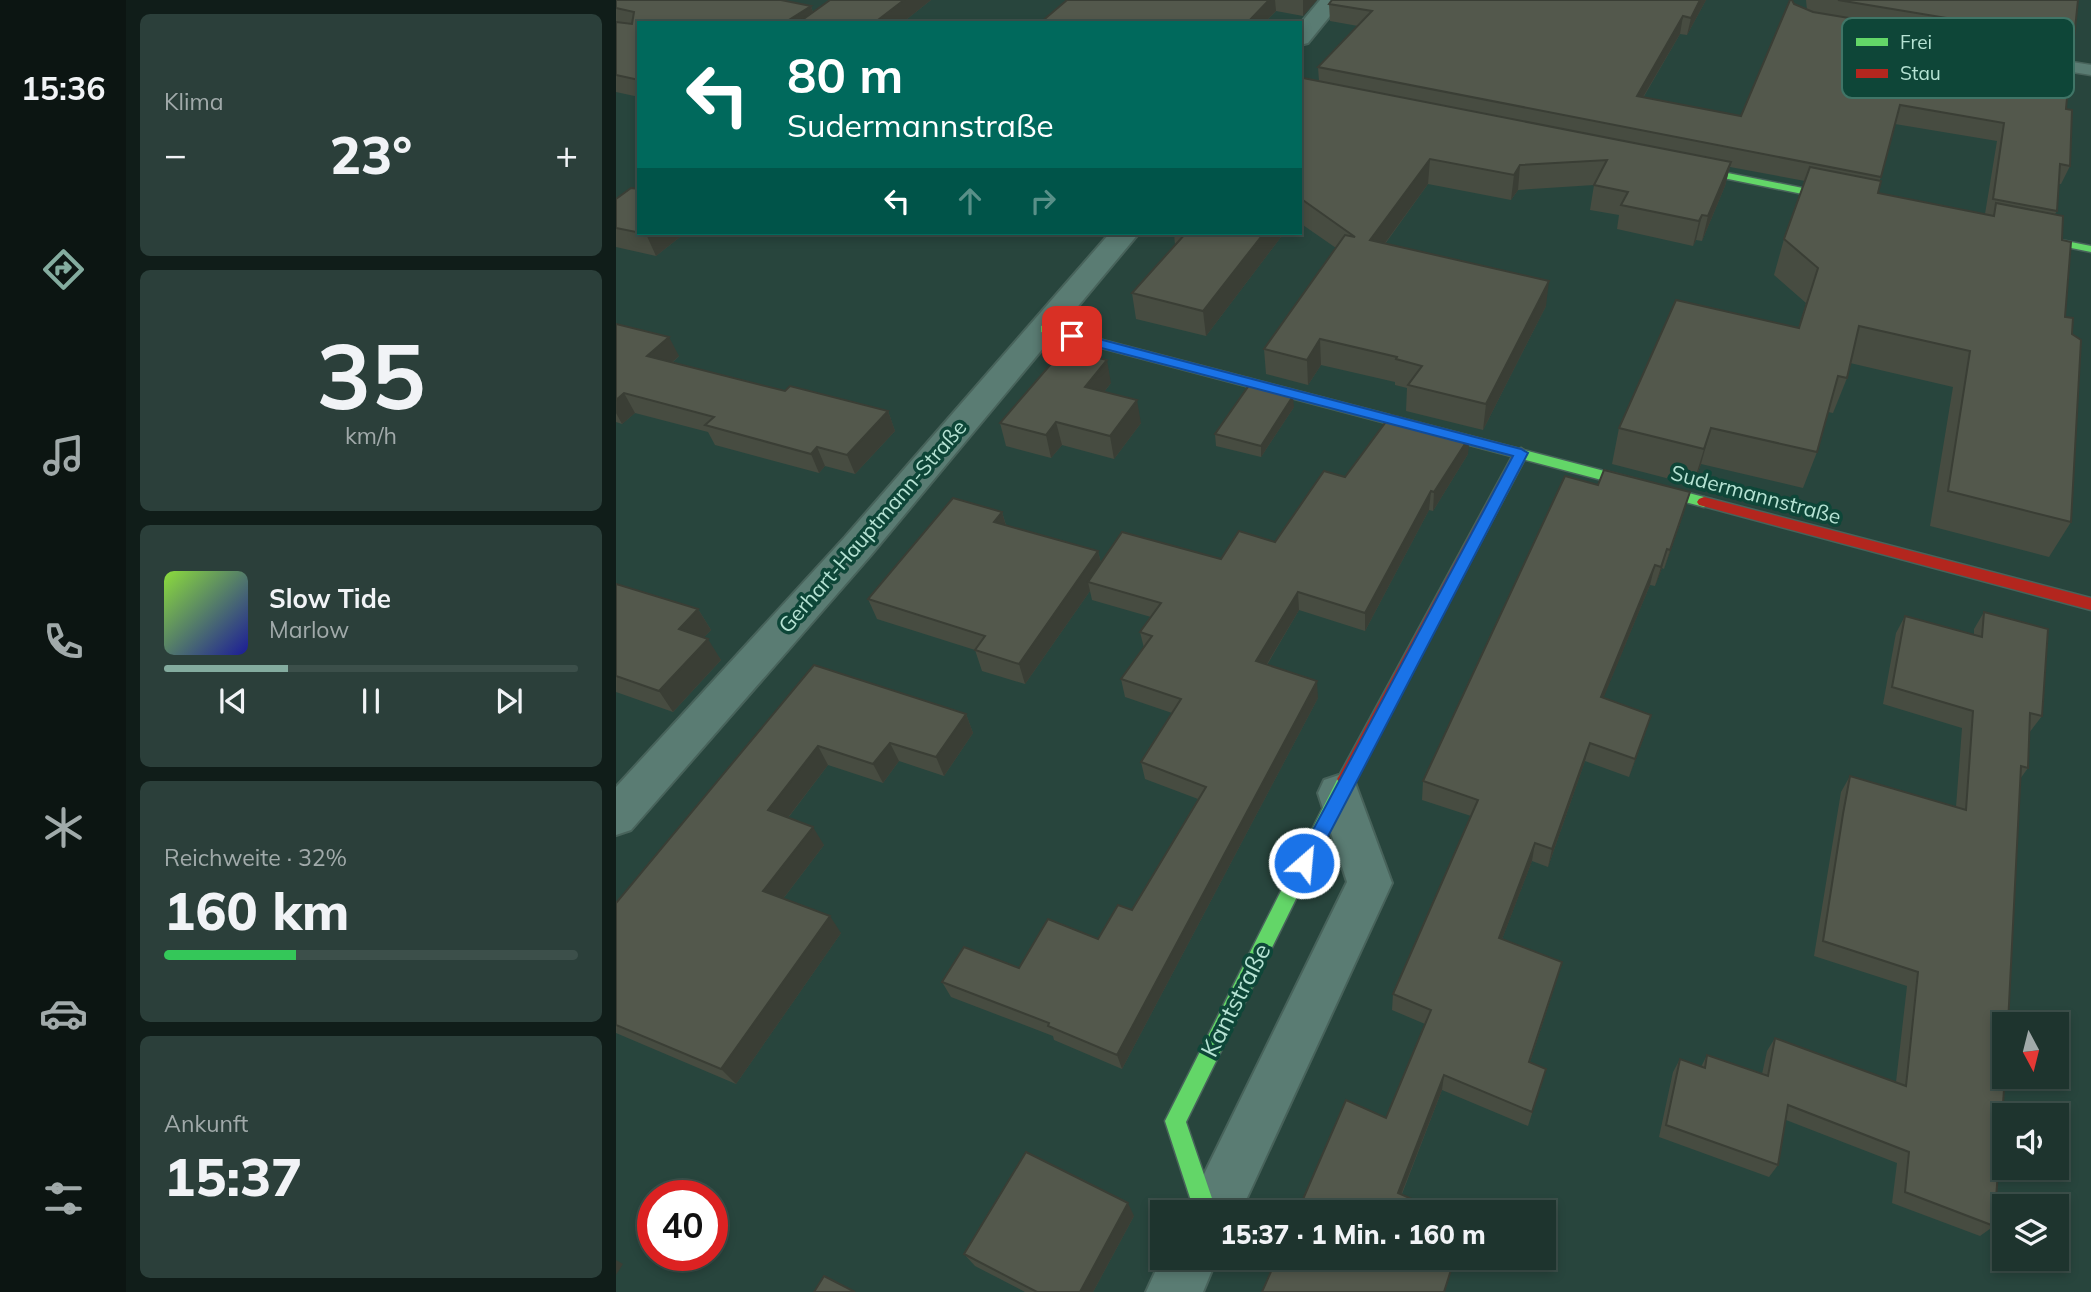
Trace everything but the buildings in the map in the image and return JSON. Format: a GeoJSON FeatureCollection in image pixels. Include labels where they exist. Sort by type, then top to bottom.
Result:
{"type":"FeatureCollection","features":[{"type":"Feature","properties":{"kind":"street"},"geometry":{"type":"LineString","coordinates":[[1302,36],[1332,0]]}},
{"type":"Feature","properties":{"kind":"street"},"geometry":{"type":"LineString","coordinates":[[1657,162],[1863,203]]}},
{"type":"Feature","properties":{"kind":"street"},"geometry":{"type":"LineString","coordinates":[[2000,231],[2091,249]]}},
{"type":"Feature","properties":{"kind":"street","name":"Gerhart-Hauptmann-Straße"},"geometry":{"type":"LineString","coordinates":[[616,817],[858,546],[1123,235]]}},
{"type":"Feature","properties":{"kind":"street","name":"Sudermannstraße"},"geometry":{"type":"LineString","coordinates":[[1045,329],[2091,604]]}},
{"type":"Feature","properties":{"kind":"street","name":"Kantstraße"},"geometry":{"type":"LineString","coordinates":[[1202,1200],[1175,1121],[1339,793],[1521,453]]}},
{"type":"Feature","properties":{"kind":"street"},"geometry":{"type":"LineString","coordinates":[[1218,1200],[1370,883],[1339,793]]}},
{"type":"Feature","properties":{"kind":"street"},"geometry":{"type":"LineString","coordinates":[[1174,1292],[1185,1270]]}},
{"type":"Feature","properties":{"kind":"traffic: fast"},"geometry":{"type":"LineString","coordinates":[[1678,166],[1852,201]]}},
{"type":"Feature","properties":{"kind":"traffic: fast"},"geometry":{"type":"LineString","coordinates":[[2021,235],[2091,249]]}},
{"type":"Feature","properties":{"kind":"traffic: fast"},"geometry":{"type":"LineString","coordinates":[[1045,329],[1704,502]]}},
{"type":"Feature","properties":{"kind":"traffic: fast"},"geometry":{"type":"LineString","coordinates":[[1202,1200],[1175,1121],[1346,779]]}},
{"type":"Feature","properties":{"kind":"traffic: jam"},"geometry":{"type":"LineString","coordinates":[[1346,779],[1521,453]]}},
{"type":"Feature","properties":{"kind":"traffic: jam"},"geometry":{"type":"LineString","coordinates":[[1704,502],[2091,604]]}},
{"type":"Feature","properties":{"kind":"route"},"geometry":{"type":"LineString","coordinates":[[1072,336],[1521,453],[1304,863]]}}]}
